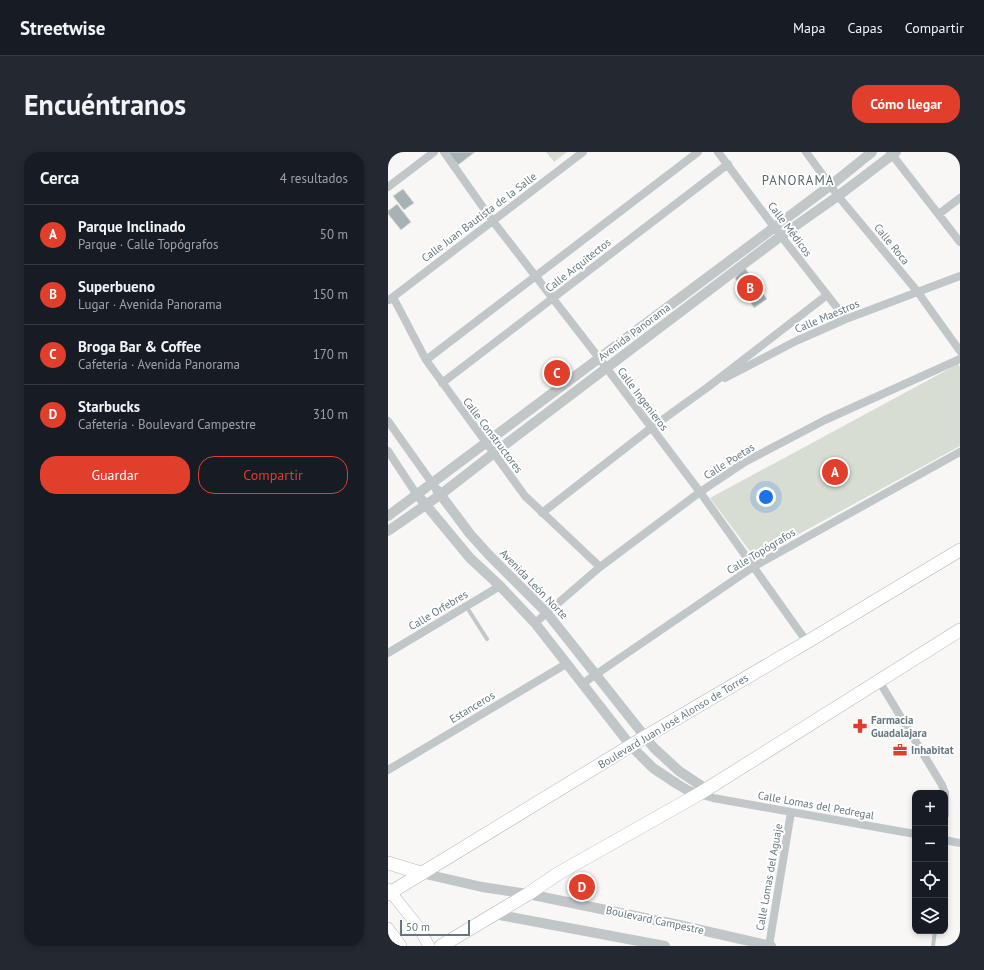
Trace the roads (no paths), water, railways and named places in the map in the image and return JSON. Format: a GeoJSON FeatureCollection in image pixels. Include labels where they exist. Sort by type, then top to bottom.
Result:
{"type":"FeatureCollection","features":[{"type":"Feature","properties":{"kind":"main road","name":"Boulevard Juan José Alonso de Torres"},"geometry":{"type":"LineString","coordinates":[[389,892],[645,737],[960,550]]}},
{"type":"Feature","properties":{"kind":"main road"},"geometry":{"type":"LineString","coordinates":[[441,946],[528,894],[559,873],[706,794],[960,630]]}},
{"type":"Feature","properties":{"kind":"main road"},"geometry":{"type":"LineString","coordinates":[[388,863],[421,873]]}},
{"type":"Feature","properties":{"kind":"main road"},"geometry":{"type":"LineString","coordinates":[[389,892],[417,925],[429,946]]}},
{"type":"Feature","properties":{"kind":"main road"},"geometry":{"type":"LineString","coordinates":[[388,928],[401,946]]}},
{"type":"Feature","properties":{"kind":"street"},"geometry":{"type":"LineString","coordinates":[[388,187],[434,152]]}},
{"type":"Feature","properties":{"kind":"street","name":"Calle Ingenieros"},"geometry":{"type":"LineString","coordinates":[[444,152],[492,220],[700,492],[807,642]]}},
{"type":"Feature","properties":{"kind":"street","name":"Calle Juan Bautista de la Salle"},"geometry":{"type":"LineString","coordinates":[[390,299],[583,152]]}},
{"type":"Feature","properties":{"kind":"street","name":"Calle Arquitectos"},"geometry":{"type":"LineString","coordinates":[[426,360],[698,152]]}},
{"type":"Feature","properties":{"kind":"street","name":"Calle Médicos"},"geometry":{"type":"LineString","coordinates":[[718,152],[846,319]]}},
{"type":"Feature","properties":{"kind":"street","name":"Calle Roca"},"geometry":{"type":"LineString","coordinates":[[806,152],[838,196],[917,291],[960,351]]}},
{"type":"Feature","properties":{"kind":"street","name":"Avenida Panorama"},"geometry":{"type":"LineString","coordinates":[[388,516],[831,185],[872,152]]}},
{"type":"Feature","properties":{"kind":"street"},"geometry":{"type":"LineString","coordinates":[[893,153],[960,242]]}},
{"type":"Feature","properties":{"kind":"street","name":"Avenida Panorama"},"geometry":{"type":"LineString","coordinates":[[388,531],[440,495],[606,368],[781,236],[838,196],[893,153]]}},
{"type":"Feature","properties":{"kind":"street","name":"Calle Arquitectos"},"geometry":{"type":"LineString","coordinates":[[442,384],[728,164]]}},
{"type":"Feature","properties":{"kind":"street"},"geometry":{"type":"LineString","coordinates":[[938,214],[960,198]]}},
{"type":"Feature","properties":{"kind":"street","name":"Calle Maestros"},"geometry":{"type":"LineString","coordinates":[[708,387],[765,356],[846,319],[960,276]]}},
{"type":"Feature","properties":{"kind":"street","name":"Calle Maestros"},"geometry":{"type":"LineString","coordinates":[[542,513],[651,428],[708,387],[827,295]]}},
{"type":"Feature","properties":{"kind":"street","name":"Calle Constructores"},"geometry":{"type":"LineString","coordinates":[[390,299],[442,384],[525,496],[600,567]]}},
{"type":"Feature","properties":{"kind":"street","name":"Calle Poetas"},"geometry":{"type":"LineString","coordinates":[[535,623],[600,567],[700,492],[745,462],[825,420],[960,359]]}},
{"type":"Feature","properties":{"kind":"street","name":"Avenida León Norte"},"geometry":{"type":"LineString","coordinates":[[388,421],[440,495],[470,534],[547,613],[654,748],[706,794]]}},
{"type":"Feature","properties":{"kind":"street"},"geometry":{"type":"LineString","coordinates":[[388,451],[418,494],[470,558],[500,586],[535,623],[642,758],[677,784],[690,791],[706,794]]}},
{"type":"Feature","properties":{"kind":"street","name":"Calle Topógrafos"},"geometry":{"type":"LineString","coordinates":[[582,684],[753,566],[960,452]]}},
{"type":"Feature","properties":{"kind":"street","name":"Calle Orfebres"},"geometry":{"type":"LineString","coordinates":[[388,653],[500,586]]}},
{"type":"Feature","properties":{"kind":"street","name":"Estanceros"},"geometry":{"type":"LineString","coordinates":[[388,770],[566,664]]}},
{"type":"Feature","properties":{"kind":"street"},"geometry":{"type":"LineString","coordinates":[[879,681],[944,790]]}},
{"type":"Feature","properties":{"kind":"street"},"geometry":{"type":"LineString","coordinates":[[642,758],[654,748]]}},
{"type":"Feature","properties":{"kind":"street","name":"Calle Lomas del Pedregal"},"geometry":{"type":"LineString","coordinates":[[706,794],[791,812],[912,833]]}},
{"type":"Feature","properties":{"kind":"street","name":"Calle Lomas del Aguaje"},"geometry":{"type":"LineString","coordinates":[[770,946],[791,812]]}},
{"type":"Feature","properties":{"kind":"street"},"geometry":{"type":"LineString","coordinates":[[948,841],[960,843]]}},
{"type":"Feature","properties":{"kind":"street","name":"Boulevard Campestre"},"geometry":{"type":"LineString","coordinates":[[421,873],[482,887],[528,894],[770,946]]}},
{"type":"Feature","properties":{"kind":"street"},"geometry":{"type":"LineString","coordinates":[[494,914],[665,946]]}},
{"type":"Feature","properties":{"kind":"lane"},"geometry":{"type":"LineString","coordinates":[[466,606],[487,639]]}},
{"type":"Feature","properties":{"kind":"lane"},"geometry":{"type":"LineString","coordinates":[[933,946],[935,934]]}},
{"type":"Feature","properties":{"kind":"place","name":"Superbueno"},"geometry":{"type":"Point","coordinates":[750,288]}},
{"type":"Feature","properties":{"kind":"place","name":"Broga Bar & Coffee"},"geometry":{"type":"Point","coordinates":[557,373]}},
{"type":"Feature","properties":{"kind":"place","name":"Parque Inclinado"},"geometry":{"type":"Point","coordinates":[835,472]}},
{"type":"Feature","properties":{"kind":"place","name":"Farmacia Guadalajara"},"geometry":{"type":"Point","coordinates":[860,726]}},
{"type":"Feature","properties":{"kind":"place","name":"Inhabitat"},"geometry":{"type":"Point","coordinates":[900,750]}},
{"type":"Feature","properties":{"kind":"place","name":"Starbucks"},"geometry":{"type":"Point","coordinates":[582,887]}},
{"type":"Feature","properties":{"kind":"district","name":"PANORAMA"},"geometry":{"type":"Point","coordinates":[798,180]}}]}
